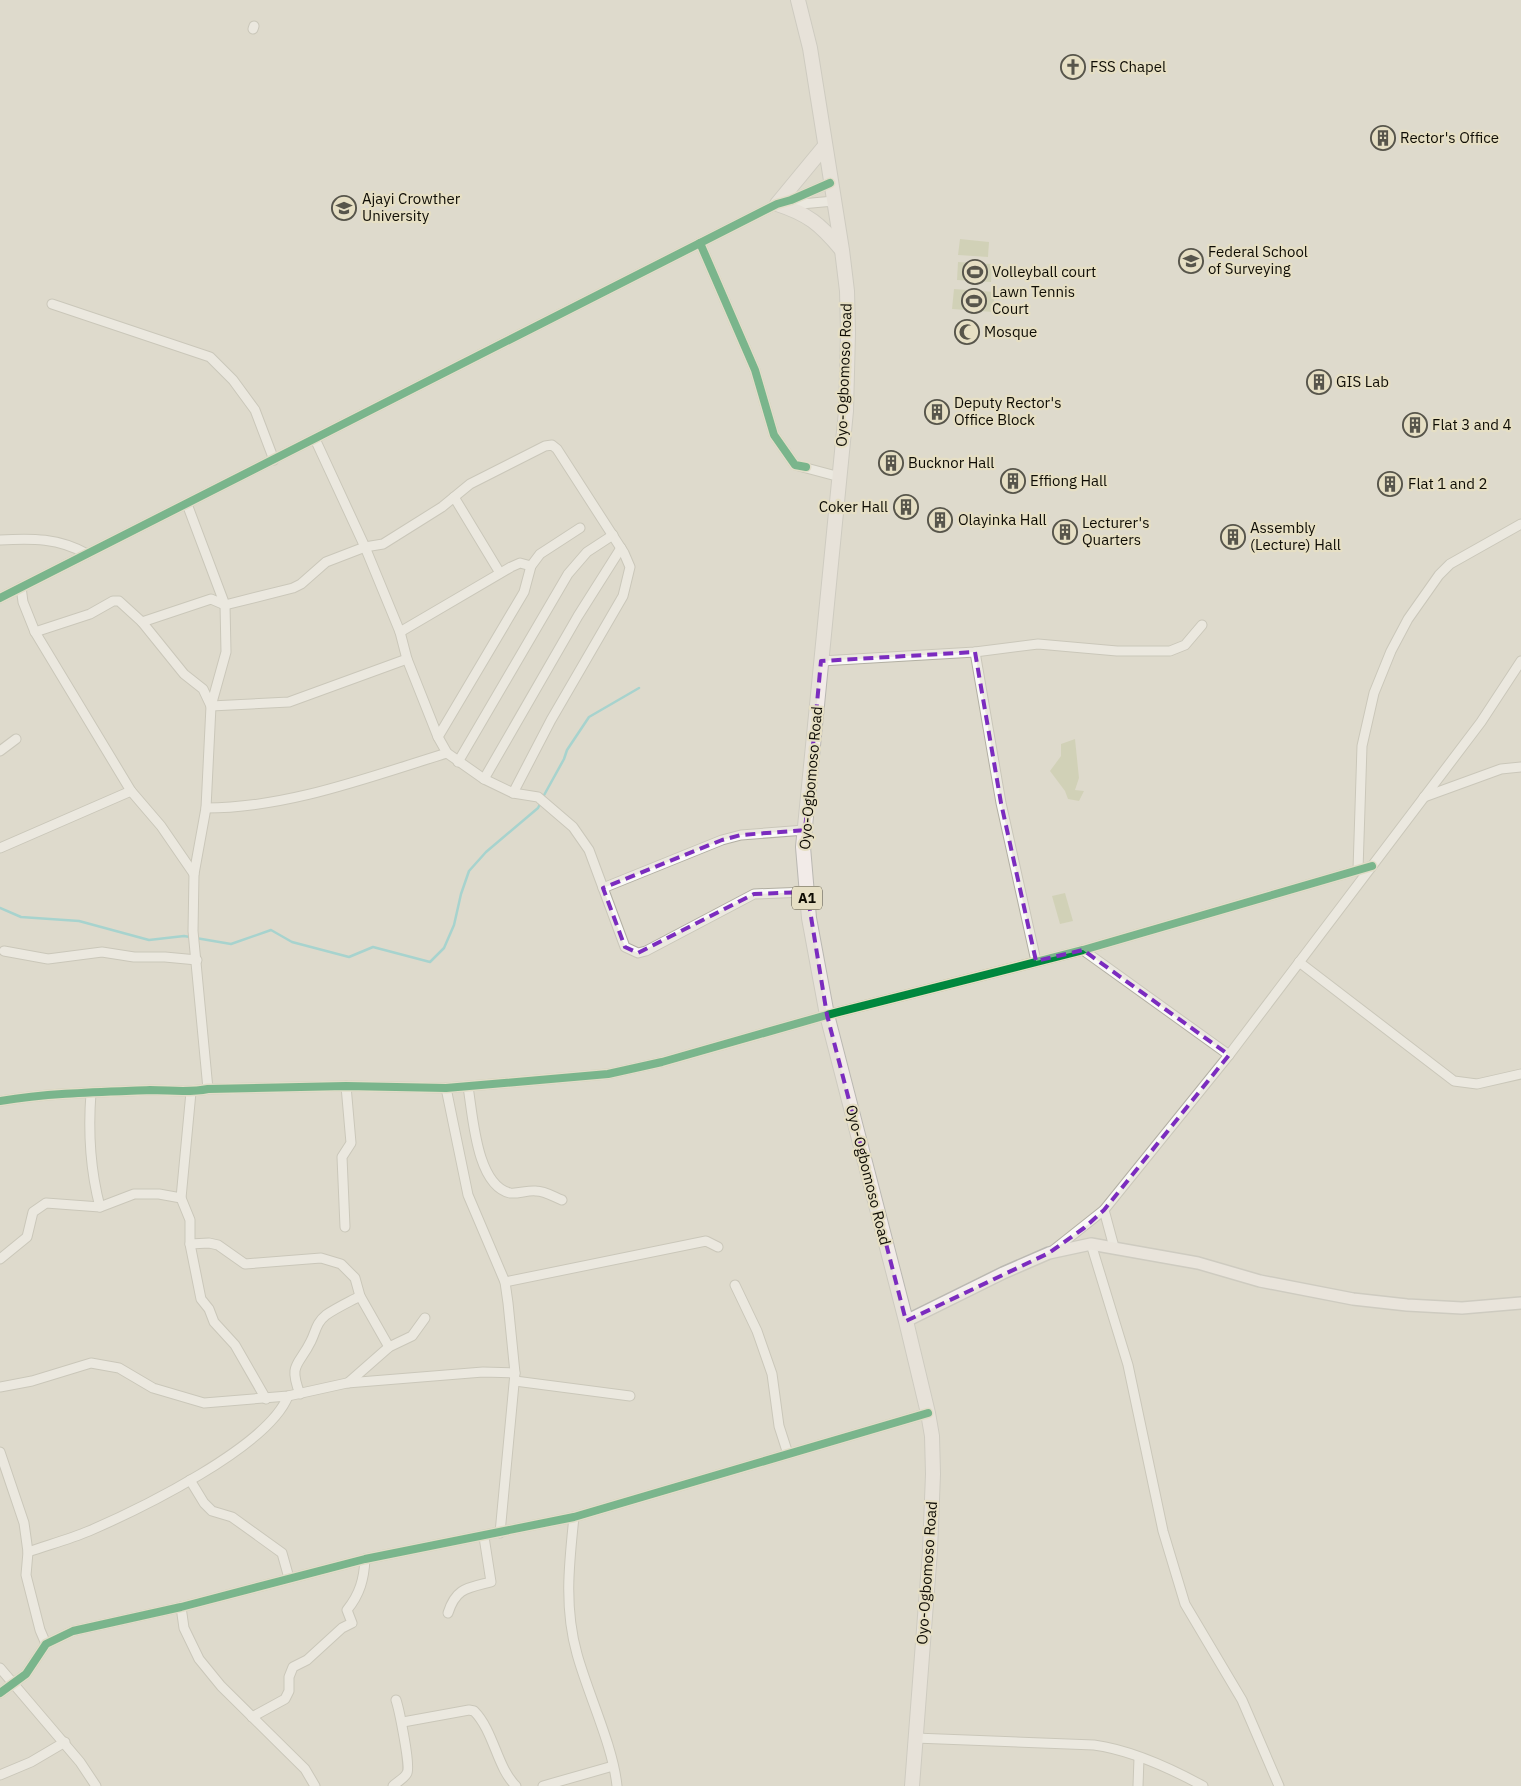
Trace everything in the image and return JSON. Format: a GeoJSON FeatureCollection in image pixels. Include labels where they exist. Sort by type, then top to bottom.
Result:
{"type":"FeatureCollection","features":[{"type":"Feature","properties":{"kind":"highway","name":"Oyo-Ogbomoso Road"},"geometry":{"type":"LineString","coordinates":[[798,0],[810,48],[824,147],[842,250],[848,333],[846,411],[803,847],[808,918],[827,1015],[928,1413],[934,1474],[912,1786]]}},
{"type":"Feature","properties":{"kind":"highway"},"geometry":{"type":"LineString","coordinates":[[824,147],[777,204],[811,218],[822,227],[842,250]]}},
{"type":"Feature","properties":{"kind":"main road"},"geometry":{"type":"LineString","coordinates":[[906,1321],[1003,1273],[1049,1253],[1091,1244],[1198,1263],[1260,1281],[1353,1299],[1407,1305],[1462,1308],[1521,1303]]}},
{"type":"Feature","properties":{"kind":"street"},"geometry":{"type":"LineString","coordinates":[[0,598],[777,204],[830,183]]}},
{"type":"Feature","properties":{"kind":"street"},"geometry":{"type":"LineString","coordinates":[[791,200],[801,204],[834,202]]}},
{"type":"Feature","properties":{"kind":"street"},"geometry":{"type":"LineString","coordinates":[[700,243],[755,370],[774,435],[794,465],[840,477]]}},
{"type":"Feature","properties":{"kind":"street"},"geometry":{"type":"LineString","coordinates":[[52,304],[210,358],[233,380],[255,410],[274,460]]}},
{"type":"Feature","properties":{"kind":"street"},"geometry":{"type":"LineString","coordinates":[[315,439],[365,547],[400,632],[407,659],[438,737],[447,753],[484,779],[513,793],[538,797],[572,827],[589,850],[625,947],[638,953],[646,951],[754,894],[807,892]]}},
{"type":"Feature","properties":{"kind":"street"},"geometry":{"type":"LineString","coordinates":[[142,622],[211,599],[225,605],[293,588],[326,562],[365,547],[383,544],[454,497],[470,484],[552,444],[613,535],[630,567],[623,596],[551,720],[513,793]]}},
{"type":"Feature","properties":{"kind":"street"},"geometry":{"type":"LineString","coordinates":[[454,497],[500,573]]}},
{"type":"Feature","properties":{"kind":"street"},"geometry":{"type":"LineString","coordinates":[[187,504],[225,605],[226,652],[211,706],[206,808],[194,874],[193,931],[208,1089]]}},
{"type":"Feature","properties":{"kind":"street"},"geometry":{"type":"LineString","coordinates":[[1358,870],[1363,739],[1374,693],[1391,651],[1408,619],[1439,575],[1450,564],[1521,524]]}},
{"type":"Feature","properties":{"kind":"street"},"geometry":{"type":"LineString","coordinates":[[438,737],[524,592],[531,566],[540,554],[580,528]]}},
{"type":"Feature","properties":{"kind":"street"},"geometry":{"type":"LineString","coordinates":[[458,762],[568,574],[587,552],[613,535]]}},
{"type":"Feature","properties":{"kind":"street"},"geometry":{"type":"LineString","coordinates":[[0,540],[33,538],[66,543],[88,554]]}},
{"type":"Feature","properties":{"kind":"street"},"geometry":{"type":"LineString","coordinates":[[484,779],[578,616],[621,548]]}},
{"type":"Feature","properties":{"kind":"street"},"geometry":{"type":"LineString","coordinates":[[400,632],[500,573],[520,563],[531,566]]}},
{"type":"Feature","properties":{"kind":"street"},"geometry":{"type":"LineString","coordinates":[[21,587],[23,602],[35,632],[132,791],[194,874]]}},
{"type":"Feature","properties":{"kind":"street"},"geometry":{"type":"LineString","coordinates":[[35,632],[90,614],[116,600],[142,622],[184,674],[203,689],[211,706]]}},
{"type":"Feature","properties":{"kind":"street"},"geometry":{"type":"LineString","coordinates":[[821,661],[975,652],[1038,644],[1117,651],[1170,650],[1184,645],[1202,625]]}},
{"type":"Feature","properties":{"kind":"street"},"geometry":{"type":"LineString","coordinates":[[975,652],[1000,804],[1036,961]]}},
{"type":"Feature","properties":{"kind":"street"},"geometry":{"type":"LineString","coordinates":[[211,706],[289,702],[407,659]]}},
{"type":"Feature","properties":{"kind":"street"},"geometry":{"type":"LineString","coordinates":[[1049,1253],[1104,1210],[1229,1055],[1481,722],[1521,661]]}},
{"type":"Feature","properties":{"kind":"street"},"geometry":{"type":"LineString","coordinates":[[0,751],[16,738]]}},
{"type":"Feature","properties":{"kind":"street"},"geometry":{"type":"LineString","coordinates":[[206,808],[264,804],[330,788],[447,753]]}},
{"type":"Feature","properties":{"kind":"street"},"geometry":{"type":"LineString","coordinates":[[1424,798],[1501,769],[1521,767]]}},
{"type":"Feature","properties":{"kind":"street"},"geometry":{"type":"LineString","coordinates":[[0,848],[132,791]]}},
{"type":"Feature","properties":{"kind":"street"},"geometry":{"type":"LineString","coordinates":[[603,888],[731,838],[805,830]]}},
{"type":"Feature","properties":{"kind":"street"},"geometry":{"type":"LineString","coordinates":[[0,1101],[42,1094],[154,1090],[191,1092],[208,1089],[346,1086],[446,1088],[608,1074],[662,1062],[827,1015],[1083,950],[1372,866]]}},
{"type":"Feature","properties":{"kind":"street"},"geometry":{"type":"LineString","coordinates":[[1083,950],[1229,1055]]}},
{"type":"Feature","properties":{"kind":"street"},"geometry":{"type":"LineString","coordinates":[[4,951],[48,959],[102,952],[134,957],[165,956],[197,960]]}},
{"type":"Feature","properties":{"kind":"street"},"geometry":{"type":"LineString","coordinates":[[1299,962],[1454,1081],[1477,1084],[1521,1074]]}},
{"type":"Feature","properties":{"kind":"street"},"geometry":{"type":"LineString","coordinates":[[345,1227],[342,1157],[351,1143],[346,1086]]}},
{"type":"Feature","properties":{"kind":"street"},"geometry":{"type":"LineString","coordinates":[[468,1087],[476,1137],[483,1163],[491,1182],[501,1190],[512,1193],[538,1191],[562,1200]]}},
{"type":"Feature","properties":{"kind":"street"},"geometry":{"type":"LineString","coordinates":[[446,1088],[468,1195],[505,1282],[515,1377],[500,1533]]}},
{"type":"Feature","properties":{"kind":"street"},"geometry":{"type":"LineString","coordinates":[[191,1092],[181,1198],[190,1220],[190,1244],[201,1299],[209,1309],[214,1322],[235,1345],[266,1399]]}},
{"type":"Feature","properties":{"kind":"street"},"geometry":{"type":"LineString","coordinates":[[91,1093],[88,1132],[90,1158],[100,1208]]}},
{"type":"Feature","properties":{"kind":"street"},"geometry":{"type":"LineString","coordinates":[[0,1258],[27,1236],[31,1217],[38,1206],[46,1203],[100,1208],[134,1194],[181,1198]]}},
{"type":"Feature","properties":{"kind":"street"},"geometry":{"type":"LineString","coordinates":[[1104,1210],[1114,1247]]}},
{"type":"Feature","properties":{"kind":"street"},"geometry":{"type":"LineString","coordinates":[[505,1282],[706,1241],[718,1246]]}},
{"type":"Feature","properties":{"kind":"street"},"geometry":{"type":"LineString","coordinates":[[190,1244],[209,1243],[218,1245],[245,1264],[328,1259],[341,1264],[355,1278],[360,1296],[389,1347]]}},
{"type":"Feature","properties":{"kind":"street"},"geometry":{"type":"LineString","coordinates":[[1091,1244],[1128,1366],[1163,1530],[1185,1604],[1242,1700],[1279,1786]]}},
{"type":"Feature","properties":{"kind":"street"},"geometry":{"type":"LineString","coordinates":[[734,1285],[757,1331],[772,1374],[779,1426],[788,1454]]}},
{"type":"Feature","properties":{"kind":"street"},"geometry":{"type":"LineString","coordinates":[[300,1394],[293,1378],[297,1361],[312,1340],[314,1330],[327,1315],[360,1296]]}},
{"type":"Feature","properties":{"kind":"street"},"geometry":{"type":"LineString","coordinates":[[347,1384],[389,1347],[412,1336],[425,1318]]}},
{"type":"Feature","properties":{"kind":"street"},"geometry":{"type":"LineString","coordinates":[[0,1387],[32,1381],[91,1363],[118,1368],[153,1388],[204,1403],[266,1399],[347,1384],[482,1372],[630,1396]]}},
{"type":"Feature","properties":{"kind":"street"},"geometry":{"type":"LineString","coordinates":[[28,1552],[88,1531],[190,1480],[245,1446],[279,1412],[288,1396]]}},
{"type":"Feature","properties":{"kind":"street"},"geometry":{"type":"LineString","coordinates":[[0,1694],[26,1674],[46,1644],[74,1631],[181,1607],[365,1559],[484,1537],[574,1517],[928,1413]]}},
{"type":"Feature","properties":{"kind":"street"},"geometry":{"type":"LineString","coordinates":[[0,1452],[24,1523],[28,1552],[26,1575],[40,1630],[46,1644]]}},
{"type":"Feature","properties":{"kind":"street"},"geometry":{"type":"LineString","coordinates":[[190,1480],[204,1503],[212,1511],[232,1517],[282,1553],[289,1578]]}},
{"type":"Feature","properties":{"kind":"street"},"geometry":{"type":"LineString","coordinates":[[574,1517],[568,1607],[576,1652],[613,1766],[617,1786]]}},
{"type":"Feature","properties":{"kind":"street"},"geometry":{"type":"LineString","coordinates":[[448,1613],[453,1598],[464,1589],[491,1582],[484,1537]]}},
{"type":"Feature","properties":{"kind":"street"},"geometry":{"type":"LineString","coordinates":[[252,1717],[285,1699],[289,1691],[289,1677],[293,1668],[307,1660],[342,1628],[352,1623],[347,1610],[364,1579],[365,1559]]}},
{"type":"Feature","properties":{"kind":"street"},"geometry":{"type":"LineString","coordinates":[[181,1607],[184,1628],[199,1658],[221,1686],[304,1769],[315,1786]]}},
{"type":"Feature","properties":{"kind":"street"},"geometry":{"type":"LineString","coordinates":[[0,1668],[64,1742],[96,1786]]}},
{"type":"Feature","properties":{"kind":"street"},"geometry":{"type":"LineString","coordinates":[[393,1786],[407,1774],[409,1769],[402,1735],[403,1722],[396,1700]]}},
{"type":"Feature","properties":{"kind":"street"},"geometry":{"type":"LineString","coordinates":[[403,1722],[469,1710],[474,1711],[497,1749],[511,1781],[516,1786]]}},
{"type":"Feature","properties":{"kind":"street"},"geometry":{"type":"LineString","coordinates":[[915,1738],[1094,1745],[1113,1748],[1179,1773],[1203,1786]]}},
{"type":"Feature","properties":{"kind":"street"},"geometry":{"type":"LineString","coordinates":[[0,1775],[31,1762],[64,1742]]}},
{"type":"Feature","properties":{"kind":"street"},"geometry":{"type":"LineString","coordinates":[[1138,1786],[1139,1758]]}},
{"type":"Feature","properties":{"kind":"street"},"geometry":{"type":"LineString","coordinates":[[543,1786],[613,1766]]}},
{"type":"Feature","properties":{"kind":"highlighted area"},"geometry":{"type":"Polygon","coordinates":[[[975,652],[1001,803],[1036,961],[1083,950],[1229,1055],[1104,1210],[1084,1228],[1049,1253],[906,1321],[827,1015],[807,892],[754,894],[638,953],[625,947],[603,888],[722,840],[741,835],[805,830],[821,661],[975,652]]]}},
{"type":"Feature","properties":{"kind":"green space"},"geometry":{"type":"Polygon","coordinates":[[[960,239],[989,242],[988,257],[958,255],[960,239]]]}},
{"type":"Feature","properties":{"kind":"green space","name":"Volleyball court"},"geometry":{"type":"Polygon","coordinates":[[[958,262],[992,264],[991,282],[957,280],[958,262]]]}},
{"type":"Feature","properties":{"kind":"green space","name":"Lawn Tennis Court"},"geometry":{"type":"Polygon","coordinates":[[[954,289],[995,292],[993,312],[952,309],[954,289]]]}},
{"type":"Feature","properties":{"kind":"green space"},"geometry":{"type":"Polygon","coordinates":[[[1075,739],[1079,778],[1075,790],[1084,791],[1079,801],[1068,799],[1065,791],[1050,771],[1061,756],[1061,744],[1075,739]]]}},
{"type":"Feature","properties":{"kind":"green space"},"geometry":{"type":"Polygon","coordinates":[[[1065,893],[1073,921],[1060,924],[1052,896],[1065,893]]]}},
{"type":"Feature","properties":{"kind":"waterway"},"geometry":{"type":"LineString","coordinates":[[543,797],[567,750],[589,717],[639,688]]}},
{"type":"Feature","properties":{"kind":"waterway"},"geometry":{"type":"LineString","coordinates":[[0,908],[21,917],[79,921],[149,940],[184,936],[231,944],[271,930],[292,942],[349,957],[373,947],[430,962],[444,948],[454,925],[461,894],[469,871],[486,852],[538,808],[541,802]]}},
{"type":"Feature","properties":{"kind":"cycle path"},"geometry":{"type":"LineString","coordinates":[[0,598],[777,204],[830,183]]}},
{"type":"Feature","properties":{"kind":"cycle path"},"geometry":{"type":"LineString","coordinates":[[700,243],[755,370],[774,435],[795,465],[806,467]]}},
{"type":"Feature","properties":{"kind":"cycle path"},"geometry":{"type":"LineString","coordinates":[[0,1101],[94,1092],[150,1090],[186,1091],[346,1086],[446,1088],[608,1074],[662,1062],[827,1015],[1083,950],[1372,866]]}},
{"type":"Feature","properties":{"kind":"cycle path"},"geometry":{"type":"LineString","coordinates":[[0,1693],[26,1674],[46,1644],[73,1631],[181,1607],[365,1559],[574,1517],[928,1413]]}},
{"type":"Feature","properties":{"kind":"place","name":"FSS Chapel"},"geometry":{"type":"Point","coordinates":[1073,67]}},
{"type":"Feature","properties":{"kind":"place","name":"Rector's Office"},"geometry":{"type":"Point","coordinates":[1383,138]}},
{"type":"Feature","properties":{"kind":"place","name":"Ajayi Crowther University"},"geometry":{"type":"Point","coordinates":[344,208]}},
{"type":"Feature","properties":{"kind":"place","name":"Federal School of Surveying"},"geometry":{"type":"Point","coordinates":[1191,261]}},
{"type":"Feature","properties":{"kind":"place","name":"Volleyball court"},"geometry":{"type":"Point","coordinates":[975,272]}},
{"type":"Feature","properties":{"kind":"place","name":"Lawn Tennis Court"},"geometry":{"type":"Point","coordinates":[974,301]}},
{"type":"Feature","properties":{"kind":"place","name":"Mosque"},"geometry":{"type":"Point","coordinates":[967,332]}},
{"type":"Feature","properties":{"kind":"place","name":"GIS Lab"},"geometry":{"type":"Point","coordinates":[1319,382]}},
{"type":"Feature","properties":{"kind":"place","name":"Deputy Rector's Office Block"},"geometry":{"type":"Point","coordinates":[937,412]}},
{"type":"Feature","properties":{"kind":"place","name":"Flat 3 and 4"},"geometry":{"type":"Point","coordinates":[1415,425]}},
{"type":"Feature","properties":{"kind":"place","name":"Bucknor Hall"},"geometry":{"type":"Point","coordinates":[891,463]}},
{"type":"Feature","properties":{"kind":"place","name":"Effiong Hall"},"geometry":{"type":"Point","coordinates":[1013,481]}},
{"type":"Feature","properties":{"kind":"place","name":"Flat 1 and 2"},"geometry":{"type":"Point","coordinates":[1390,484]}},
{"type":"Feature","properties":{"kind":"place","name":"Coker Hall"},"geometry":{"type":"Point","coordinates":[906,507]}},
{"type":"Feature","properties":{"kind":"place","name":"Olayinka Hall"},"geometry":{"type":"Point","coordinates":[940,520]}},
{"type":"Feature","properties":{"kind":"place","name":"Lecturer's Quarters"},"geometry":{"type":"Point","coordinates":[1065,532]}},
{"type":"Feature","properties":{"kind":"place","name":"Assembly (Lecture) Hall"},"geometry":{"type":"Point","coordinates":[1233,537]}}]}
